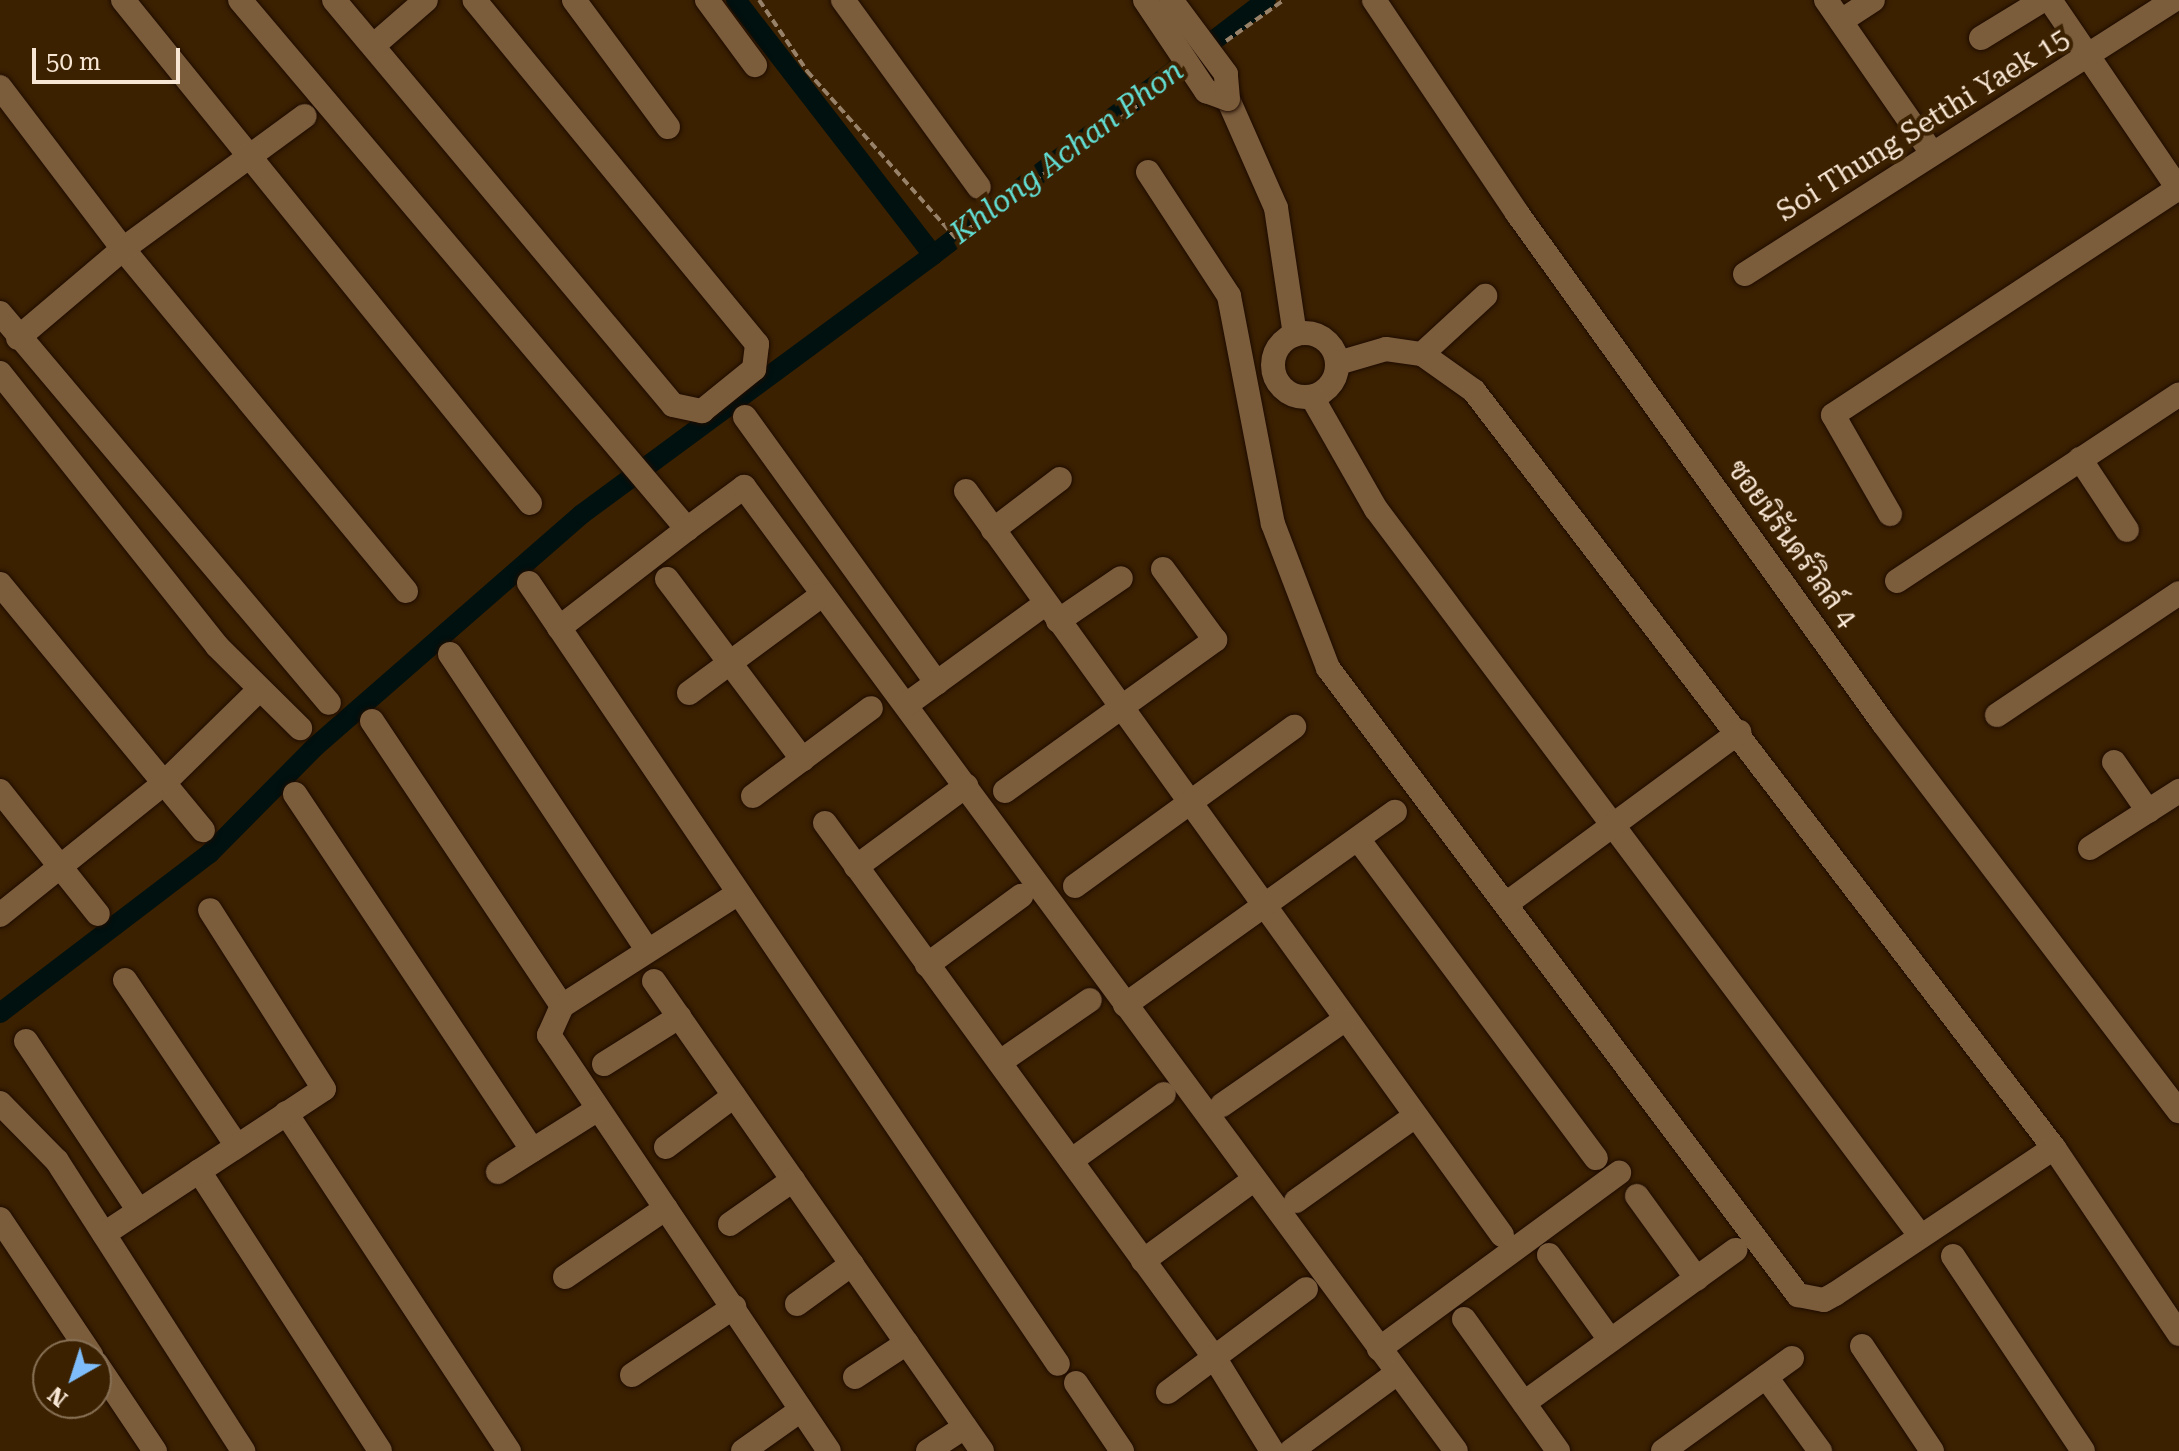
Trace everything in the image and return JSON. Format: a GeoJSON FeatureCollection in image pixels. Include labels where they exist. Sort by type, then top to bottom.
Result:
{"type":"FeatureCollection","features":[{"type":"Feature","properties":{"kind":"street"},"geometry":{"type":"LineString","coordinates":[[123,0],[245,160],[530,503]]}},
{"type":"Feature","properties":{"kind":"street"},"geometry":{"type":"LineString","coordinates":[[240,0],[618,439],[687,529]]}},
{"type":"Feature","properties":{"kind":"street"},"geometry":{"type":"LineString","coordinates":[[334,0],[673,405],[702,411],[754,369],[757,344],[474,0]]}},
{"type":"Feature","properties":{"kind":"street"},"geometry":{"type":"LineString","coordinates":[[373,46],[426,0]]}},
{"type":"Feature","properties":{"kind":"street"},"geometry":{"type":"LineString","coordinates":[[574,0],[668,127]]}},
{"type":"Feature","properties":{"kind":"street"},"geometry":{"type":"LineString","coordinates":[[707,0],[755,65]]}},
{"type":"Feature","properties":{"kind":"street"},"geometry":{"type":"LineString","coordinates":[[843,0],[979,187]]}},
{"type":"Feature","properties":{"kind":"street"},"geometry":{"type":"LineString","coordinates":[[1145,0],[1206,91],[1228,99]]}},
{"type":"Feature","properties":{"kind":"street"},"geometry":{"type":"LineString","coordinates":[[1171,0],[1226,74],[1228,99],[1276,208],[1295,335]]}},
{"type":"Feature","properties":{"kind":"street","name":"ซอยนิรันดร์วิลล์ 4"},"geometry":{"type":"LineString","coordinates":[[1374,0],[1517,213],[1883,723],[2179,1111]]}},
{"type":"Feature","properties":{"kind":"street"},"geometry":{"type":"LineString","coordinates":[[1826,0],[1932,153]]}},
{"type":"Feature","properties":{"kind":"street"},"geometry":{"type":"LineString","coordinates":[[1841,21],[1873,0]]}},
{"type":"Feature","properties":{"kind":"street"},"geometry":{"type":"LineString","coordinates":[[1981,38],[2043,0]]}},
{"type":"Feature","properties":{"kind":"street"},"geometry":{"type":"LineString","coordinates":[[1890,514],[1833,415],[2179,189],[2050,0]]}},
{"type":"Feature","properties":{"kind":"street","name":"Soi Thung Setthi Yaek 15"},"geometry":{"type":"LineString","coordinates":[[1745,274],[2174,0]]}},
{"type":"Feature","properties":{"kind":"street"},"geometry":{"type":"LineString","coordinates":[[0,87],[123,249],[406,591]]}},
{"type":"Feature","properties":{"kind":"street"},"geometry":{"type":"LineString","coordinates":[[18,338],[123,249],[305,116]]}},
{"type":"Feature","properties":{"kind":"street"},"geometry":{"type":"LineString","coordinates":[[1148,172],[1223,279],[1246,373],[1273,524],[1328,668],[1798,1295],[1824,1300],[1919,1234],[2054,1148]]}},
{"type":"Feature","properties":{"kind":"street"},"geometry":{"type":"LineString","coordinates":[[1422,354],[1485,296]]}},
{"type":"Feature","properties":{"kind":"street"},"geometry":{"type":"LineString","coordinates":[[0,313],[329,703]]}},
{"type":"Feature","properties":{"kind":"street"},"geometry":{"type":"LineString","coordinates":[[1246,373],[1274,375],[1293,395],[1312,397],[1334,381],[1338,363],[1323,338],[1295,335],[1279,346],[1274,375]]}},
{"type":"Feature","properties":{"kind":"street"},"geometry":{"type":"LineString","coordinates":[[1338,363],[1386,349],[1422,354],[1474,391],[1739,732],[2054,1148],[2179,1334]]}},
{"type":"Feature","properties":{"kind":"street"},"geometry":{"type":"LineString","coordinates":[[0,373],[259,690],[300,728]]}},
{"type":"Feature","properties":{"kind":"street"},"geometry":{"type":"LineString","coordinates":[[1897,581],[2179,394]]}},
{"type":"Feature","properties":{"kind":"street"},"geometry":{"type":"LineString","coordinates":[[1312,397],[1376,509],[1615,822],[1919,1234]]}},
{"type":"Feature","properties":{"kind":"street"},"geometry":{"type":"LineString","coordinates":[[745,417],[937,683]]}},
{"type":"Feature","properties":{"kind":"street"},"geometry":{"type":"LineString","coordinates":[[2080,459],[2127,530]]}},
{"type":"Feature","properties":{"kind":"street"},"geometry":{"type":"LineString","coordinates":[[993,530],[1060,479]]}},
{"type":"Feature","properties":{"kind":"street"},"geometry":{"type":"LineString","coordinates":[[559,628],[744,487],[966,786],[1252,1181],[1456,1451]]}},
{"type":"Feature","properties":{"kind":"street"},"geometry":{"type":"LineString","coordinates":[[966,491],[1343,1021],[1502,1235]]}},
{"type":"Feature","properties":{"kind":"street"},"geometry":{"type":"LineString","coordinates":[[1005,791],[1215,640],[1163,569]]}},
{"type":"Feature","properties":{"kind":"street"},"geometry":{"type":"LineString","coordinates":[[906,705],[1052,613],[1121,578]]}},
{"type":"Feature","properties":{"kind":"street"},"geometry":{"type":"LineString","coordinates":[[667,579],[803,760]]}},
{"type":"Feature","properties":{"kind":"street"},"geometry":{"type":"LineString","coordinates":[[529,583],[734,896],[1058,1364]]}},
{"type":"Feature","properties":{"kind":"street"},"geometry":{"type":"LineString","coordinates":[[0,584],[203,830]]}},
{"type":"Feature","properties":{"kind":"street"},"geometry":{"type":"LineString","coordinates":[[1997,715],[2179,593]]}},
{"type":"Feature","properties":{"kind":"street"},"geometry":{"type":"LineString","coordinates":[[689,693],[822,595]]}},
{"type":"Feature","properties":{"kind":"street"},"geometry":{"type":"LineString","coordinates":[[450,654],[647,949]]}},
{"type":"Feature","properties":{"kind":"street"},"geometry":{"type":"LineString","coordinates":[[0,915],[164,783],[259,690]]}},
{"type":"Feature","properties":{"kind":"street"},"geometry":{"type":"LineString","coordinates":[[753,796],[871,708]]}},
{"type":"Feature","properties":{"kind":"street"},"geometry":{"type":"LineString","coordinates":[[372,721],[562,1006]]}},
{"type":"Feature","properties":{"kind":"street"},"geometry":{"type":"LineString","coordinates":[[1075,886],[1294,727]]}},
{"type":"Feature","properties":{"kind":"street"},"geometry":{"type":"LineString","coordinates":[[1506,904],[1739,732]]}},
{"type":"Feature","properties":{"kind":"street"},"geometry":{"type":"LineString","coordinates":[[2114,762],[2148,811]]}},
{"type":"Feature","properties":{"kind":"street"},"geometry":{"type":"LineString","coordinates":[[856,867],[966,786]]}},
{"type":"Feature","properties":{"kind":"street"},"geometry":{"type":"LineString","coordinates":[[0,791],[98,914]]}},
{"type":"Feature","properties":{"kind":"street"},"geometry":{"type":"LineString","coordinates":[[2090,848],[2179,791]]}},
{"type":"Feature","properties":{"kind":"street"},"geometry":{"type":"LineString","coordinates":[[295,794],[532,1150]]}},
{"type":"Feature","properties":{"kind":"street"},"geometry":{"type":"LineString","coordinates":[[1125,1005],[1395,812]]}},
{"type":"Feature","properties":{"kind":"street"},"geometry":{"type":"LineString","coordinates":[[825,823],[1214,1357],[1272,1451]]}},
{"type":"Feature","properties":{"kind":"street"},"geometry":{"type":"LineString","coordinates":[[1358,839],[1596,1158]]}},
{"type":"Feature","properties":{"kind":"street"},"geometry":{"type":"LineString","coordinates":[[734,896],[562,1006],[549,1035],[829,1451]]}},
{"type":"Feature","properties":{"kind":"street"},"geometry":{"type":"LineString","coordinates":[[927,965],[1021,896]]}},
{"type":"Feature","properties":{"kind":"street"},"geometry":{"type":"LineString","coordinates":[[104,1234],[324,1089],[210,910]]}},
{"type":"Feature","properties":{"kind":"street"},"geometry":{"type":"LineString","coordinates":[[125,980],[237,1146]]}},
{"type":"Feature","properties":{"kind":"street"},"geometry":{"type":"LineString","coordinates":[[654,981],[982,1451]]}},
{"type":"Feature","properties":{"kind":"street"},"geometry":{"type":"LineString","coordinates":[[1000,1062],[1090,1000]]}},
{"type":"Feature","properties":{"kind":"street"},"geometry":{"type":"LineString","coordinates":[[604,1064],[679,1017]]}},
{"type":"Feature","properties":{"kind":"street"},"geometry":{"type":"LineString","coordinates":[[1222,1105],[1343,1021]]}},
{"type":"Feature","properties":{"kind":"street"},"geometry":{"type":"LineString","coordinates":[[26,1041],[139,1211]]}},
{"type":"Feature","properties":{"kind":"street"},"geometry":{"type":"LineString","coordinates":[[1072,1160],[1164,1094]]}},
{"type":"Feature","properties":{"kind":"street"},"geometry":{"type":"LineString","coordinates":[[666,1147],[734,1096]]}},
{"type":"Feature","properties":{"kind":"street"},"geometry":{"type":"LineString","coordinates":[[0,1103],[57,1161],[243,1451]]}},
{"type":"Feature","properties":{"kind":"street"},"geometry":{"type":"LineString","coordinates":[[498,1172],[598,1109]]}},
{"type":"Feature","properties":{"kind":"street"},"geometry":{"type":"LineString","coordinates":[[286,1113],[509,1451]]}},
{"type":"Feature","properties":{"kind":"street"},"geometry":{"type":"LineString","coordinates":[[1296,1201],[1415,1116]]}},
{"type":"Feature","properties":{"kind":"street"},"geometry":{"type":"LineString","coordinates":[[199,1171],[380,1451]]}},
{"type":"Feature","properties":{"kind":"street"},"geometry":{"type":"LineString","coordinates":[[1379,1349],[1619,1173]]}},
{"type":"Feature","properties":{"kind":"street"},"geometry":{"type":"LineString","coordinates":[[730,1224],[793,1180]]}},
{"type":"Feature","properties":{"kind":"street"},"geometry":{"type":"LineString","coordinates":[[1143,1261],[1252,1181]]}},
{"type":"Feature","properties":{"kind":"street"},"geometry":{"type":"LineString","coordinates":[[1637,1196],[1697,1279]]}},
{"type":"Feature","properties":{"kind":"street"},"geometry":{"type":"LineString","coordinates":[[565,1277],[666,1208]]}},
{"type":"Feature","properties":{"kind":"street"},"geometry":{"type":"LineString","coordinates":[[0,1219],[80,1339]]}},
{"type":"Feature","properties":{"kind":"street"},"geometry":{"type":"LineString","coordinates":[[1524,1403],[1735,1250]]}},
{"type":"Feature","properties":{"kind":"street"},"geometry":{"type":"LineString","coordinates":[[1549,1255],[1610,1340]]}},
{"type":"Feature","properties":{"kind":"street"},"geometry":{"type":"LineString","coordinates":[[1953,1256],[2083,1451]]}},
{"type":"Feature","properties":{"kind":"street"},"geometry":{"type":"LineString","coordinates":[[797,1304],[852,1264]]}},
{"type":"Feature","properties":{"kind":"street"},"geometry":{"type":"LineString","coordinates":[[1168,1392],[1306,1289]]}},
{"type":"Feature","properties":{"kind":"street"},"geometry":{"type":"LineString","coordinates":[[632,1375],[734,1307]]}},
{"type":"Feature","properties":{"kind":"street"},"geometry":{"type":"LineString","coordinates":[[1464,1319],[1558,1451]]}},
{"type":"Feature","properties":{"kind":"street"},"geometry":{"type":"LineString","coordinates":[[855,1377],[907,1343]]}},
{"type":"Feature","properties":{"kind":"street"},"geometry":{"type":"LineString","coordinates":[[1862,1346],[1932,1451]]}},
{"type":"Feature","properties":{"kind":"street"},"geometry":{"type":"LineString","coordinates":[[1663,1451],[1792,1358]]}},
{"type":"Feature","properties":{"kind":"street"},"geometry":{"type":"LineString","coordinates":[[1291,1451],[1397,1373]]}},
{"type":"Feature","properties":{"kind":"street"},"geometry":{"type":"LineString","coordinates":[[1766,1377],[1820,1451]]}},
{"type":"Feature","properties":{"kind":"street"},"geometry":{"type":"LineString","coordinates":[[1076,1383],[1119,1450]]}},
{"type":"Feature","properties":{"kind":"street"},"geometry":{"type":"LineString","coordinates":[[112,1387],[155,1451]]}},
{"type":"Feature","properties":{"kind":"street"},"geometry":{"type":"LineString","coordinates":[[743,1451],[801,1410]]}},
{"type":"Feature","properties":{"kind":"street"},"geometry":{"type":"LineString","coordinates":[[928,1451],[965,1427]]}},
{"type":"Feature","properties":{"kind":"path"},"geometry":{"type":"LineString","coordinates":[[759,0],[807,71],[865,128],[950,235],[956,238],[1177,77]]}},
{"type":"Feature","properties":{"kind":"path"},"geometry":{"type":"LineString","coordinates":[[1212,51],[1284,0]]}},
{"type":"Feature","properties":{"kind":"waterway","name":"Khlong Achan Phon"},"geometry":{"type":"LineString","coordinates":[[736,0],[933,255],[1266,0]]}},
{"type":"Feature","properties":{"kind":"waterway"},"geometry":{"type":"LineString","coordinates":[[0,1013],[209,854],[316,746],[582,514],[933,255]]}}]}
